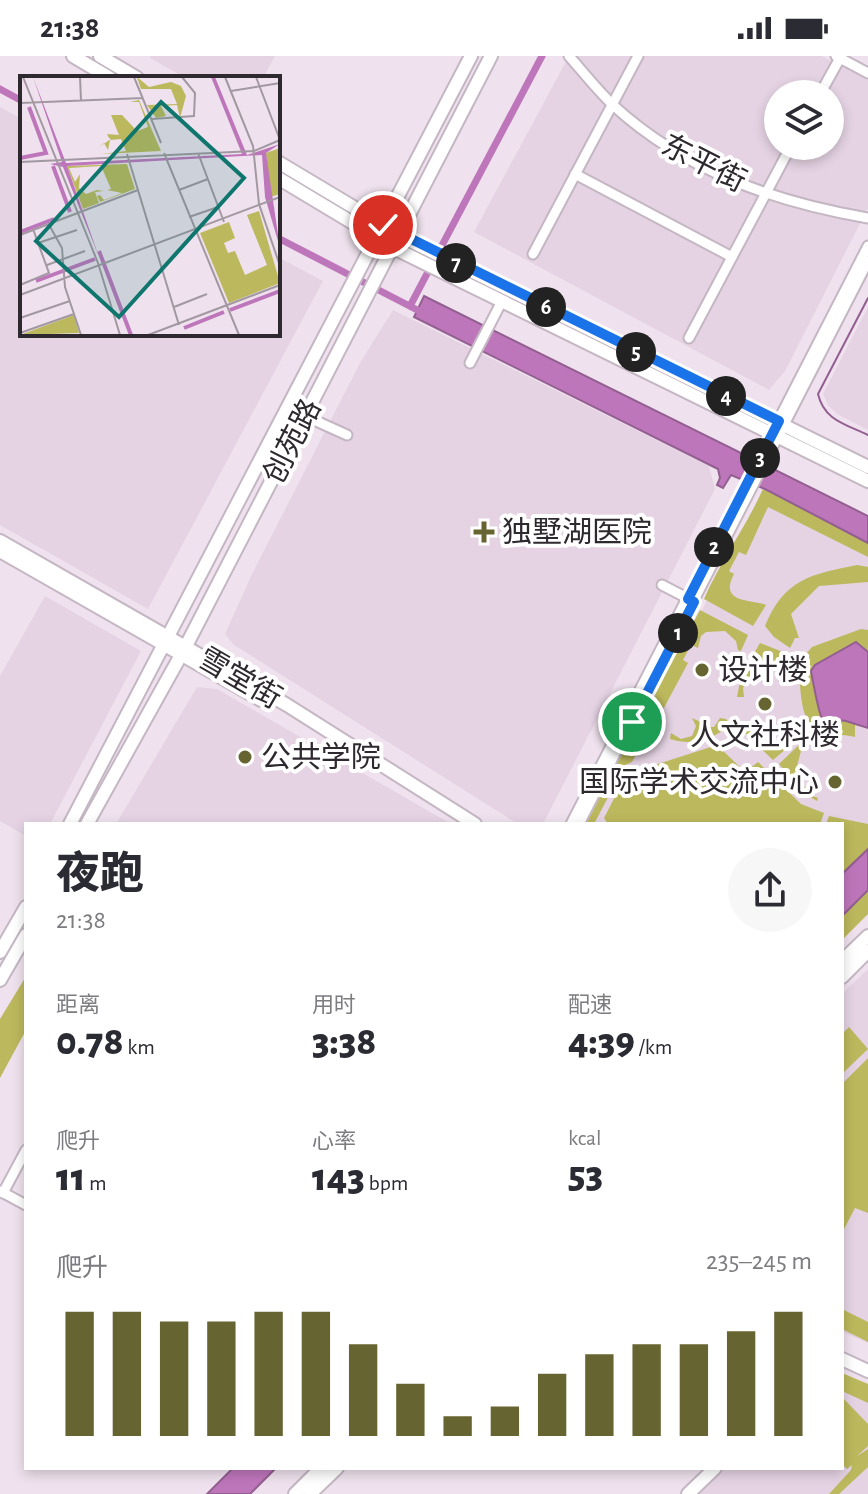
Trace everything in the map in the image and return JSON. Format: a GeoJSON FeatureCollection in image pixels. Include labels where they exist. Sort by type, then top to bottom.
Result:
{"type":"FeatureCollection","features":[{"type":"Feature","properties":{"kind":"main road"},"geometry":{"type":"LineString","coordinates":[[73,56],[107,76]]}},
{"type":"Feature","properties":{"kind":"main road"},"geometry":{"type":"LineString","coordinates":[[100,56],[134,76]]}},
{"type":"Feature","properties":{"kind":"main road","name":"创苑路"},"geometry":{"type":"LineString","coordinates":[[71,822],[168,642],[471,56]]}},
{"type":"Feature","properties":{"kind":"main road","name":"创苑路"},"geometry":{"type":"LineString","coordinates":[[88,822],[183,650],[491,56]]}},
{"type":"Feature","properties":{"kind":"main road"},"geometry":{"type":"LineString","coordinates":[[280,163],[395,240],[779,429],[868,481]]}},
{"type":"Feature","properties":{"kind":"main road"},"geometry":{"type":"LineString","coordinates":[[280,179],[380,231]]}},
{"type":"Feature","properties":{"kind":"main road"},"geometry":{"type":"LineString","coordinates":[[442,264],[502,301],[868,467]]}},
{"type":"Feature","properties":{"kind":"main road","name":"雪堂街"},"geometry":{"type":"LineString","coordinates":[[0,541],[168,642]]}},
{"type":"Feature","properties":{"kind":"main road","name":"雪堂街"},"geometry":{"type":"LineString","coordinates":[[0,551],[287,705],[472,822]]}},
{"type":"Feature","properties":{"kind":"main road","name":"雪堂街"},"geometry":{"type":"LineString","coordinates":[[183,650],[459,822]]}},
{"type":"Feature","properties":{"kind":"main road"},"geometry":{"type":"LineString","coordinates":[[0,980],[24,913]]}},
{"type":"Feature","properties":{"kind":"main road"},"geometry":{"type":"LineString","coordinates":[[844,959],[868,936]]}},
{"type":"Feature","properties":{"kind":"main road"},"geometry":{"type":"LineString","coordinates":[[844,975],[868,951]]}},
{"type":"Feature","properties":{"kind":"main road"},"geometry":{"type":"LineString","coordinates":[[844,1360],[868,1371]]}},
{"type":"Feature","properties":{"kind":"main road"},"geometry":{"type":"LineString","coordinates":[[295,1494],[319,1470]]}},
{"type":"Feature","properties":{"kind":"main road"},"geometry":{"type":"LineString","coordinates":[[310,1494],[335,1470]]}},
{"type":"Feature","properties":{"kind":"main road"},"geometry":{"type":"LineString","coordinates":[[688,1494],[713,1470]]}},
{"type":"Feature","properties":{"kind":"street","name":"东平街"},"geometry":{"type":"LineString","coordinates":[[569,56],[612,104],[642,130],[683,157],[764,193],[797,204],[868,218]]}},
{"type":"Feature","properties":{"kind":"street"},"geometry":{"type":"LineString","coordinates":[[533,254],[638,56]]}},
{"type":"Feature","properties":{"kind":"street"},"geometry":{"type":"LineString","coordinates":[[827,80],[838,57],[868,73]]}},
{"type":"Feature","properties":{"kind":"street"},"geometry":{"type":"LineString","coordinates":[[689,338],[783,160]]}},
{"type":"Feature","properties":{"kind":"street"},"geometry":{"type":"LineString","coordinates":[[575,174],[732,257]]}},
{"type":"Feature","properties":{"kind":"street"},"geometry":{"type":"LineString","coordinates":[[779,429],[868,246]]}},
{"type":"Feature","properties":{"kind":"street"},"geometry":{"type":"LineString","coordinates":[[572,822],[868,261]]}},
{"type":"Feature","properties":{"kind":"street"},"geometry":{"type":"LineString","coordinates":[[470,363],[502,301]]}},
{"type":"Feature","properties":{"kind":"street"},"geometry":{"type":"LineString","coordinates":[[305,416],[347,435]]}},
{"type":"Feature","properties":{"kind":"street"},"geometry":{"type":"LineString","coordinates":[[664,586],[688,598]]}},
{"type":"Feature","properties":{"kind":"street"},"geometry":{"type":"LineString","coordinates":[[580,822],[688,598]]}},
{"type":"Feature","properties":{"kind":"street"},"geometry":{"type":"LineString","coordinates":[[24,1154],[2,1192],[24,1204]]}},
{"type":"Feature","properties":{"kind":"shaded area"},"geometry":{"type":"Polygon","coordinates":[[[275,56],[264,76],[182,76],[150,58],[275,56]]]}},
{"type":"Feature","properties":{"kind":"shaded area"},"geometry":{"type":"Polygon","coordinates":[[[569,56],[822,56],[868,80],[868,208],[785,371],[769,390],[474,232],[569,56]]]}},
{"type":"Feature","properties":{"kind":"shaded area"},"geometry":{"type":"Polygon","coordinates":[[[0,107],[20,118],[20,336],[280,336],[280,258],[323,281],[148,609],[0,525],[0,107]]]}},
{"type":"Feature","properties":{"kind":"shaded area"},"geometry":{"type":"Polygon","coordinates":[[[424,296],[868,516],[868,543],[765,489],[731,475],[723,488],[717,485],[720,478],[718,469],[414,317],[424,296]]]}},
{"type":"Feature","properties":{"kind":"shaded area"},"geometry":{"type":"Polygon","coordinates":[[[868,307],[868,430],[837,414],[823,394],[868,307]]]}},
{"type":"Feature","properties":{"kind":"shaded area","name":"独墅湖医院"},"geometry":{"type":"Polygon","coordinates":[[[393,310],[709,466],[715,489],[544,822],[515,822],[234,645],[225,634],[252,574],[360,363],[393,310]]]}},
{"type":"Feature","properties":{"kind":"shaded area"},"geometry":{"type":"Polygon","coordinates":[[[763,489],[868,541],[868,557],[768,507],[746,555],[739,552],[729,571],[734,574],[730,584],[733,595],[766,605],[753,626],[704,599],[763,489]]]}},
{"type":"Feature","properties":{"kind":"shaded area"},"geometry":{"type":"Polygon","coordinates":[[[761,499],[868,552],[868,849],[844,872],[844,822],[589,822],[761,499]]]}},
{"type":"Feature","properties":{"kind":"shaded area"},"geometry":{"type":"Polygon","coordinates":[[[857,565],[868,567],[868,582],[819,586],[791,614],[799,638],[795,638],[790,648],[765,626],[781,598],[801,581],[857,565]]]}},
{"type":"Feature","properties":{"kind":"shaded area"},"geometry":{"type":"Polygon","coordinates":[[[45,596],[141,651],[51,822],[24,822],[24,835],[0,821],[0,676],[45,596]]]}},
{"type":"Feature","properties":{"kind":"shaded area"},"geometry":{"type":"Polygon","coordinates":[[[700,610],[748,635],[741,651],[725,631],[706,632],[701,636],[698,648],[691,645],[683,660],[688,663],[658,719],[649,726],[642,723],[642,718],[700,610]]]}},
{"type":"Feature","properties":{"kind":"shaded area"},"geometry":{"type":"Polygon","coordinates":[[[861,629],[868,630],[868,728],[855,725],[855,737],[816,730],[810,725],[803,709],[799,662],[812,647],[861,629]]]}},
{"type":"Feature","properties":{"kind":"shaded area"},"geometry":{"type":"Polygon","coordinates":[[[856,642],[868,652],[868,728],[822,718],[811,671],[815,665],[856,642]]]}},
{"type":"Feature","properties":{"kind":"shaded area"},"geometry":{"type":"Polygon","coordinates":[[[760,643],[788,654],[783,665],[775,663],[756,667],[743,688],[744,697],[737,697],[741,676],[760,643]]]}},
{"type":"Feature","properties":{"kind":"shaded area","name":"公共学院"},"geometry":{"type":"Polygon","coordinates":[[[197,687],[217,689],[448,822],[117,822],[197,687]]]}},
{"type":"Feature","properties":{"kind":"shaded area"},"geometry":{"type":"Polygon","coordinates":[[[692,718],[711,727],[720,718],[730,724],[702,740],[686,742],[670,739],[671,733],[681,739],[692,736],[696,726],[692,718]]]}},
{"type":"Feature","properties":{"kind":"shaded area"},"geometry":{"type":"Polygon","coordinates":[[[749,727],[771,745],[800,737],[773,760],[744,732],[743,729],[749,727]]]}},
{"type":"Feature","properties":{"kind":"shaded area"},"geometry":{"type":"Polygon","coordinates":[[[635,729],[647,734],[632,762],[625,765],[595,822],[587,822],[635,729]]]}},
{"type":"Feature","properties":{"kind":"shaded area"},"geometry":{"type":"Polygon","coordinates":[[[803,741],[807,744],[801,751],[796,770],[808,794],[818,798],[817,801],[805,794],[779,764],[803,741]]]}},
{"type":"Feature","properties":{"kind":"shaded area"},"geometry":{"type":"Polygon","coordinates":[[[717,745],[745,772],[758,762],[801,804],[824,813],[821,822],[607,822],[604,818],[623,781],[633,772],[717,745]]]}},
{"type":"Feature","properties":{"kind":"shaded area"},"geometry":{"type":"Polygon","coordinates":[[[829,816],[868,824],[868,849],[844,872],[844,822],[827,822],[829,816]]]}},
{"type":"Feature","properties":{"kind":"shaded area"},"geometry":{"type":"Polygon","coordinates":[[[868,849],[868,890],[844,914],[844,872],[868,849]]]}},
{"type":"Feature","properties":{"kind":"shaded area"},"geometry":{"type":"Polygon","coordinates":[[[868,890],[868,914],[844,938],[844,914],[868,890]]]}},
{"type":"Feature","properties":{"kind":"shaded area"},"geometry":{"type":"Polygon","coordinates":[[[868,969],[868,1343],[844,1333],[844,992],[868,969]]]}},
{"type":"Feature","properties":{"kind":"shaded area"},"geometry":{"type":"Polygon","coordinates":[[[24,980],[24,1034],[0,1078],[0,1019],[24,980]]]}},
{"type":"Feature","properties":{"kind":"shaded area"},"geometry":{"type":"Polygon","coordinates":[[[849,1027],[868,1049],[844,1072],[844,1032],[849,1027]]]}},
{"type":"Feature","properties":{"kind":"shaded area"},"geometry":{"type":"Polygon","coordinates":[[[868,1058],[868,1213],[855,1208],[844,1229],[844,1082],[868,1058]]]}},
{"type":"Feature","properties":{"kind":"shaded area"},"geometry":{"type":"Polygon","coordinates":[[[844,1310],[868,1322],[868,1342],[844,1330],[844,1310]]]}},
{"type":"Feature","properties":{"kind":"shaded area"},"geometry":{"type":"Polygon","coordinates":[[[844,1374],[868,1384],[868,1403],[844,1392],[844,1374]]]}},
{"type":"Feature","properties":{"kind":"shaded area"},"geometry":{"type":"Polygon","coordinates":[[[844,1376],[868,1388],[868,1494],[688,1494],[713,1470],[844,1470],[844,1376]]]}},
{"type":"Feature","properties":{"kind":"shaded area"},"geometry":{"type":"Polygon","coordinates":[[[844,1399],[868,1424],[868,1446],[857,1456],[868,1449],[868,1467],[839,1494],[829,1494],[852,1465],[847,1469],[844,1466],[844,1399]]]}},
{"type":"Feature","properties":{"kind":"shaded area"},"geometry":{"type":"Polygon","coordinates":[[[231,1470],[274,1470],[250,1494],[207,1494],[231,1470]]]}},
{"type":"Feature","properties":{"kind":"waterway"},"geometry":{"type":"LineString","coordinates":[[410,306],[542,56]]}},
{"type":"Feature","properties":{"kind":"waterway"},"geometry":{"type":"LineString","coordinates":[[0,89],[20,100]]}},
{"type":"Feature","properties":{"kind":"waterway"},"geometry":{"type":"LineString","coordinates":[[280,239],[425,314]]}},
{"type":"Feature","properties":{"kind":"waterway"},"geometry":{"type":"LineString","coordinates":[[868,298],[818,394],[830,415],[868,435]]}},
{"type":"Feature","properties":{"kind":"place","name":"独墅湖医院"},"geometry":{"type":"Point","coordinates":[484,532]}},
{"type":"Feature","properties":{"kind":"place","name":"设计楼"},"geometry":{"type":"Point","coordinates":[702,670]}},
{"type":"Feature","properties":{"kind":"place","name":"人文社科楼"},"geometry":{"type":"Point","coordinates":[765,704]}},
{"type":"Feature","properties":{"kind":"place","name":"公共学院"},"geometry":{"type":"Point","coordinates":[245,757]}},
{"type":"Feature","properties":{"kind":"place","name":"国际学术交流中心"},"geometry":{"type":"Point","coordinates":[835,782]}},
{"type":"Feature","properties":{"kind":"route"},"geometry":{"type":"LineString","coordinates":[[383,225],[779,421],[688,599],[694,602],[632,722]]}}]}
